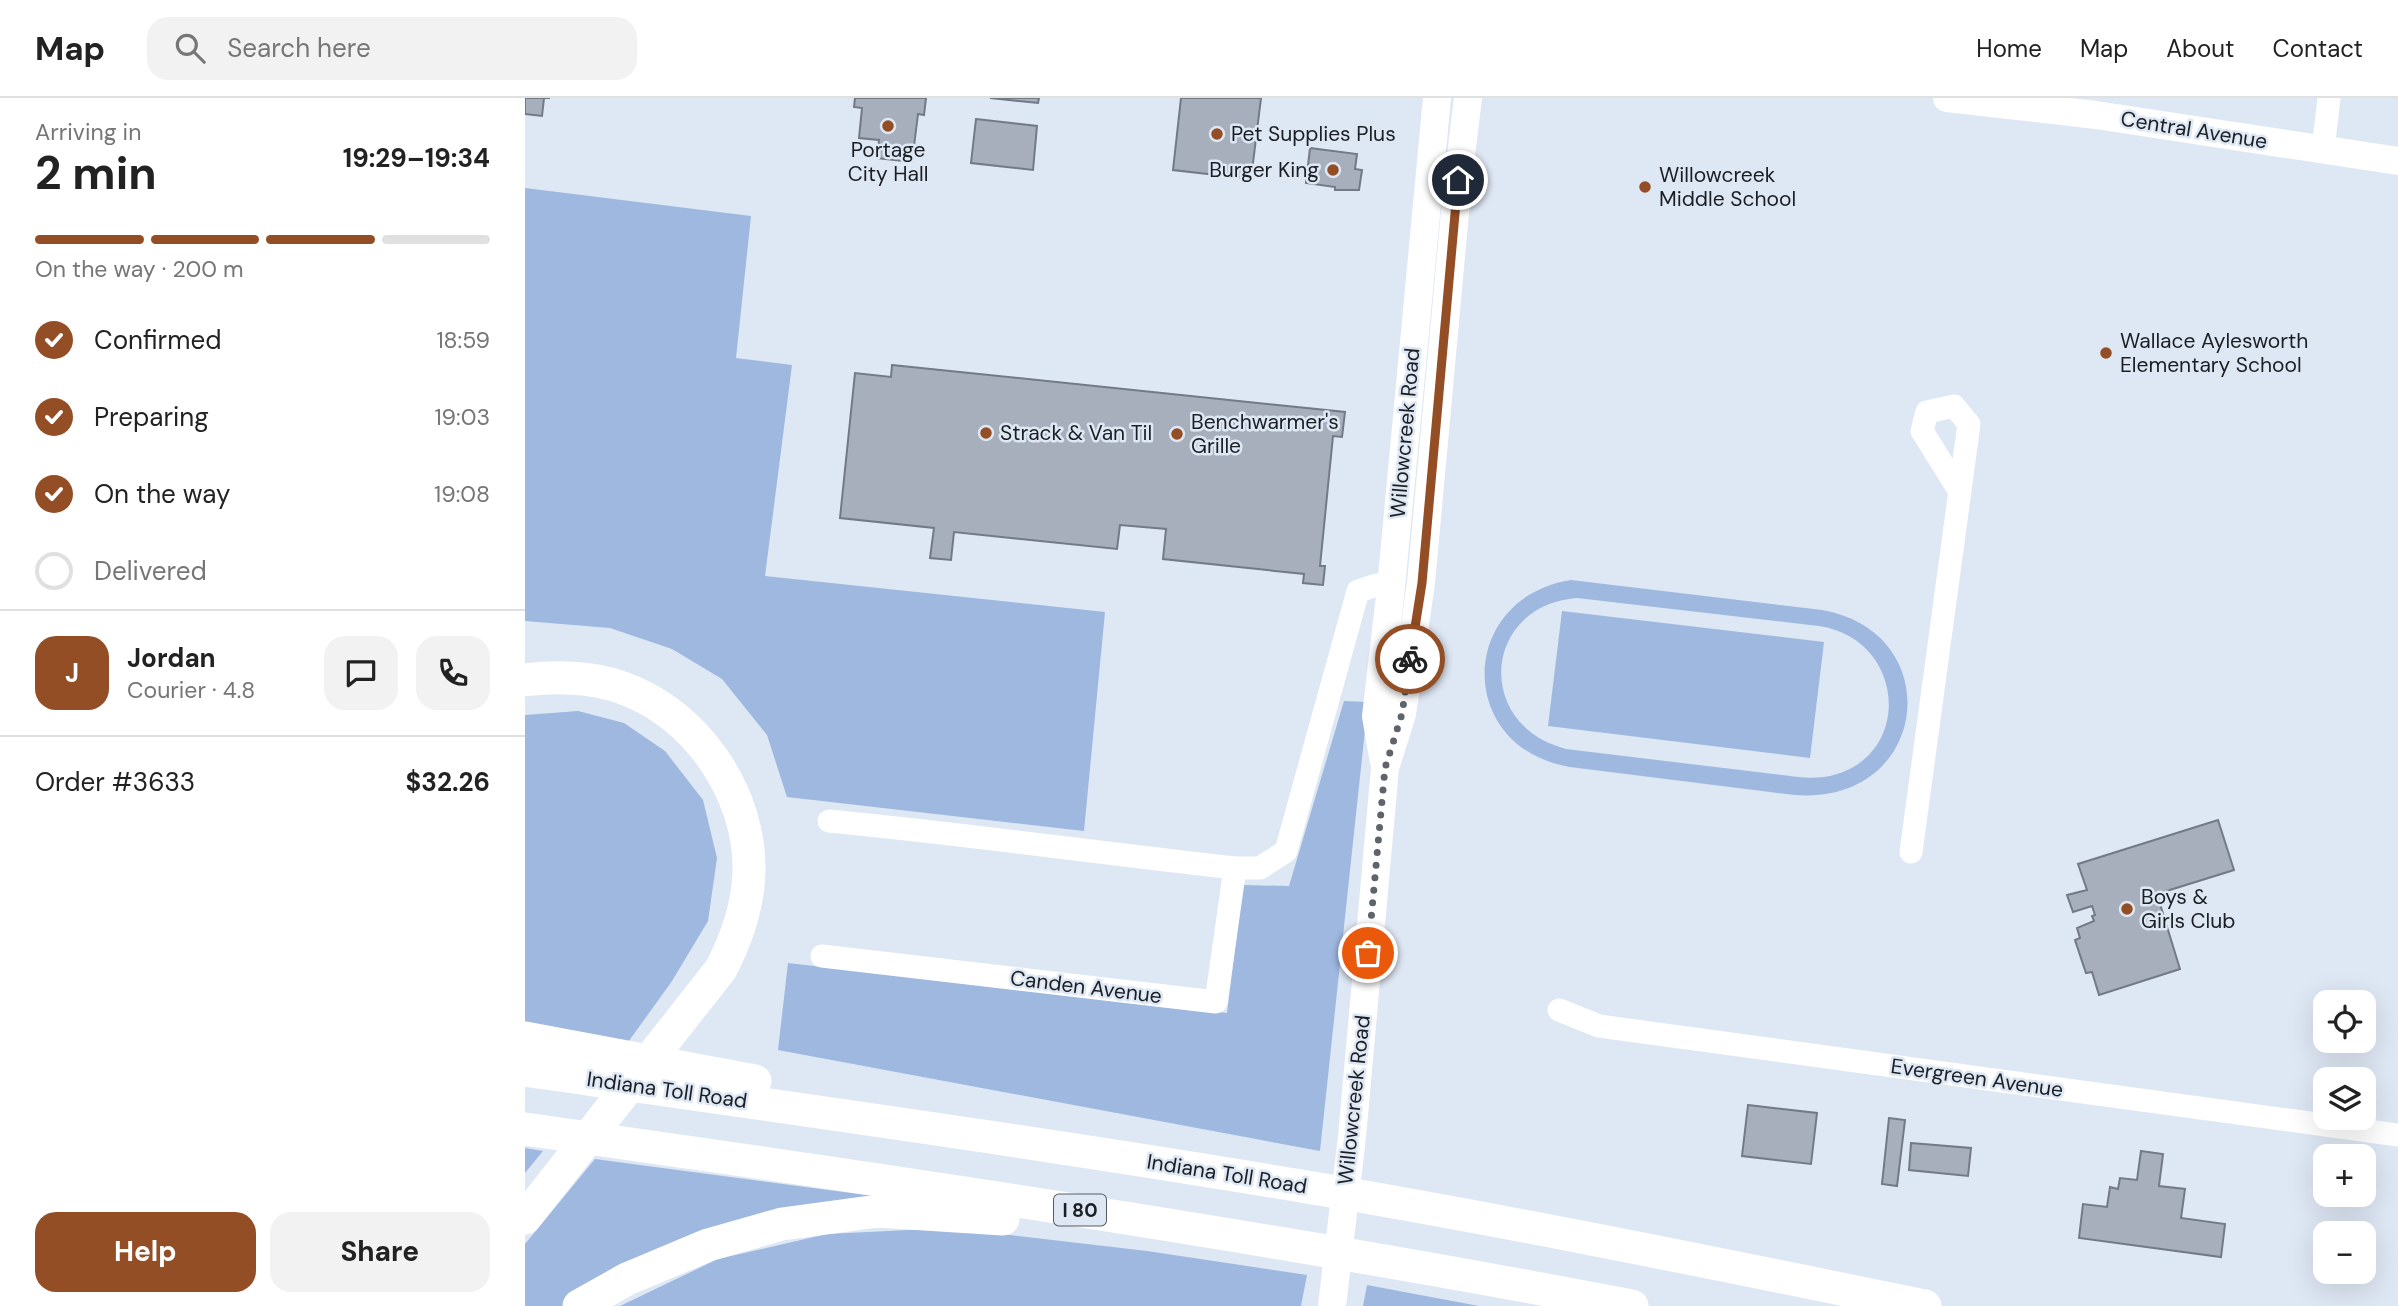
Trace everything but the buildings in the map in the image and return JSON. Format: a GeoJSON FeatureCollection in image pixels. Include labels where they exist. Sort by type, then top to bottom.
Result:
{"type":"FeatureCollection","features":[{"type":"Feature","properties":{"kind":"highway"},"geometry":{"type":"LineString","coordinates":[[525,680],[576,678],[620,686],[653,703],[685,725],[711,756],[733,794],[746,836],[748,872],[744,910],[734,943],[721,969],[674,1018],[539,1185],[525,1218]]}},
{"type":"Feature","properties":{"kind":"highway"},"geometry":{"type":"LineString","coordinates":[[525,698],[576,696],[613,704],[646,719],[675,740],[697,766],[716,801],[727,836],[730,870],[727,902],[708,956],[674,1018]]}},
{"type":"Feature","properties":{"kind":"highway"},"geometry":{"type":"LineString","coordinates":[[525,1038],[941,1115],[1096,1153]]}},
{"type":"Feature","properties":{"kind":"highway","name":"Indiana Toll Road"},"geometry":{"type":"LineString","coordinates":[[525,1070],[1096,1153],[1444,1212],[1925,1306]]}},
{"type":"Feature","properties":{"kind":"highway","name":"I 80"},"geometry":{"type":"LineString","coordinates":[[525,1129],[1178,1225],[1432,1268],[1632,1306]]}},
{"type":"Feature","properties":{"kind":"highway"},"geometry":{"type":"LineString","coordinates":[[579,1306],[627,1279],[708,1245],[782,1224],[878,1211],[966,1215],[1097,1228],[1178,1225]]}},
{"type":"Feature","properties":{"kind":"main road","name":"Willowcreek Road"},"geometry":{"type":"LineString","coordinates":[[1385,768],[1376,716],[1391,587],[1437,98]]}},
{"type":"Feature","properties":{"kind":"main road","name":"Willowcreek Road"},"geometry":{"type":"LineString","coordinates":[[1333,1301],[1352,1137],[1385,768],[1402,714],[1422,583],[1458,180],[1468,98]]}},
{"type":"Feature","properties":{"kind":"main road","name":"Central Avenue"},"geometry":{"type":"LineString","coordinates":[[1947,98],[2097,106],[2323,150],[2398,161]]}},
{"type":"Feature","properties":{"kind":"street"},"geometry":{"type":"LineString","coordinates":[[2323,150],[2329,98]]}},
{"type":"Feature","properties":{"kind":"street"},"geometry":{"type":"LineString","coordinates":[[1911,852],[1960,492]]}},
{"type":"Feature","properties":{"kind":"street"},"geometry":{"type":"LineString","coordinates":[[829,821],[1261,869],[1286,851],[1358,591],[1377,585],[1391,587]]}},
{"type":"Feature","properties":{"kind":"street","name":"Canden Avenue"},"geometry":{"type":"LineString","coordinates":[[822,956],[1216,1002],[1235,868]]}},
{"type":"Feature","properties":{"kind":"street","name":"Evergreen Avenue"},"geometry":{"type":"LineString","coordinates":[[1559,1010],[1599,1026],[2398,1135]]}},
{"type":"Feature","properties":{"kind":"shaded area"},"geometry":{"type":"Polygon","coordinates":[[[525,188],[751,216],[736,358],[792,365],[765,576],[1105,612],[1084,831],[787,797],[767,735],[722,679],[672,649],[610,628],[525,621],[525,188]]]}},
{"type":"Feature","properties":{"kind":"shaded area"},"geometry":{"type":"Polygon","coordinates":[[[1571,580],[1822,610],[1863,625],[1890,650],[1905,681],[1907,714],[1896,747],[1874,773],[1840,791],[1795,795],[1570,767],[1532,754],[1506,732],[1490,704],[1485,673],[1490,642],[1507,614],[1534,592],[1571,580]],[[1577,598],[1546,606],[1523,621],[1508,643],[1501,667],[1504,693],[1515,716],[1536,736],[1566,749],[1798,777],[1830,776],[1857,765],[1876,746],[1886,724],[1889,699],[1883,674],[1869,652],[1848,635],[1819,626],[1577,598]]]}},
{"type":"Feature","properties":{"kind":"shaded area"},"geometry":{"type":"Polygon","coordinates":[[[1562,611],[1824,642],[1810,758],[1548,726],[1562,611]]]}},
{"type":"Feature","properties":{"kind":"shaded area"},"geometry":{"type":"Polygon","coordinates":[[[1344,701],[1368,702],[1320,1151],[778,1050],[788,963],[1227,1013],[1243,885],[1289,886],[1344,701]]]}},
{"type":"Feature","properties":{"kind":"shaded area"},"geometry":{"type":"Polygon","coordinates":[[[578,711],[624,723],[665,751],[703,800],[717,858],[708,921],[672,981],[626,1045],[525,1025],[525,715],[578,711]]]}},
{"type":"Feature","properties":{"kind":"shaded area"},"geometry":{"type":"Polygon","coordinates":[[[525,1148],[543,1151],[525,1173],[525,1148]]]}},
{"type":"Feature","properties":{"kind":"shaded area"},"geometry":{"type":"Polygon","coordinates":[[[595,1159],[889,1198],[564,1306],[525,1306],[525,1244],[595,1159]]]}},
{"type":"Feature","properties":{"kind":"shaded area"},"geometry":{"type":"Polygon","coordinates":[[[950,1228],[1147,1251],[1307,1275],[1301,1306],[620,1306],[718,1259],[827,1234],[950,1228]]]}},
{"type":"Feature","properties":{"kind":"shaded area"},"geometry":{"type":"Polygon","coordinates":[[[1367,1285],[1479,1306],[1363,1306],[1367,1285]]]}},
{"type":"Feature","properties":{"kind":"way so far"},"geometry":{"type":"LineString","coordinates":[[1368,953],[1385,768],[1402,714],[1410,659]]}},
{"type":"Feature","properties":{"kind":"place","name":"Portage City Hall"},"geometry":{"type":"Point","coordinates":[888,126]}},
{"type":"Feature","properties":{"kind":"place","name":"Pet Supplies Plus"},"geometry":{"type":"Point","coordinates":[1217,134]}},
{"type":"Feature","properties":{"kind":"place","name":"Burger King"},"geometry":{"type":"Point","coordinates":[1333,170]}},
{"type":"Feature","properties":{"kind":"place","name":"Willowcreek Middle School"},"geometry":{"type":"Point","coordinates":[1645,187]}},
{"type":"Feature","properties":{"kind":"place","name":"Wallace Aylesworth Elementary School"},"geometry":{"type":"Point","coordinates":[2106,353]}},
{"type":"Feature","properties":{"kind":"place","name":"Strack & Van Til"},"geometry":{"type":"Point","coordinates":[986,433]}},
{"type":"Feature","properties":{"kind":"place","name":"Benchwarmer's Grille"},"geometry":{"type":"Point","coordinates":[1177,434]}},
{"type":"Feature","properties":{"kind":"place","name":"Boys & Girls Club"},"geometry":{"type":"Point","coordinates":[2127,909]}},
{"type":"Feature","properties":{"kind":"route"},"geometry":{"type":"LineString","coordinates":[[1410,659],[1422,583],[1458,180]]}}]}
